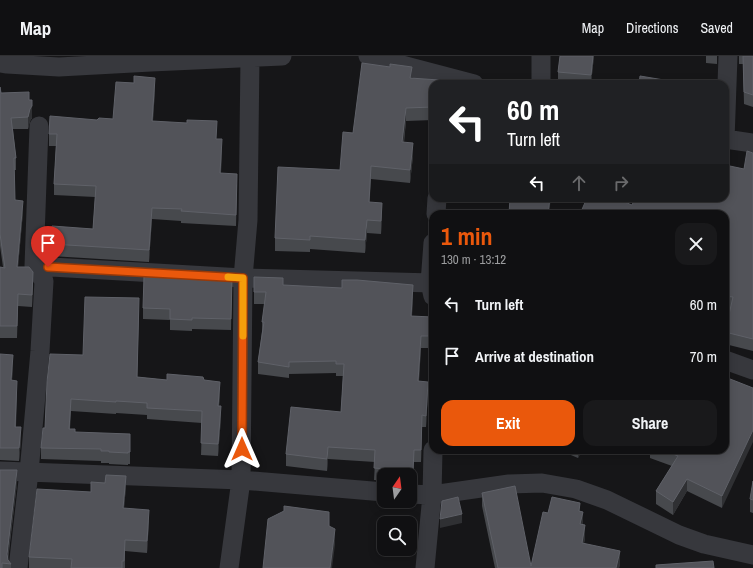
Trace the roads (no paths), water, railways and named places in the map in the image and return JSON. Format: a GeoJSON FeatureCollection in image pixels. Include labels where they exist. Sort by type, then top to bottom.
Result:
{"type":"FeatureCollection","features":[{"type":"Feature","properties":{"kind":"street"},"geometry":{"type":"LineString","coordinates":[[0,63],[59,68],[282,56]]}},
{"type":"Feature","properties":{"kind":"street"},"geometry":{"type":"LineString","coordinates":[[368,56],[444,80]]}},
{"type":"Feature","properties":{"kind":"street"},"geometry":{"type":"LineString","coordinates":[[541,56],[541,80]]}},
{"type":"Feature","properties":{"kind":"street"},"geometry":{"type":"LineString","coordinates":[[727,80],[728,56]]}},
{"type":"Feature","properties":{"kind":"street"},"geometry":{"type":"LineString","coordinates":[[229,568],[241,480],[243,278],[248,220],[250,57]]}},
{"type":"Feature","properties":{"kind":"street"},"geometry":{"type":"LineString","coordinates":[[18,568],[29,472],[40,351],[44,281],[34,266],[39,126]]}},
{"type":"Feature","properties":{"kind":"street"},"geometry":{"type":"LineString","coordinates":[[729,140],[753,143]]}},
{"type":"Feature","properties":{"kind":"street"},"geometry":{"type":"LineString","coordinates":[[34,266],[429,287]]}},
{"type":"Feature","properties":{"kind":"street"},"geometry":{"type":"LineString","coordinates":[[729,361],[753,370]]}},
{"type":"Feature","properties":{"kind":"street"},"geometry":{"type":"LineString","coordinates":[[425,568],[432,496],[433,454]]}},
{"type":"Feature","properties":{"kind":"street"},"geometry":{"type":"LineString","coordinates":[[0,471],[241,480],[377,491]]}},
{"type":"Feature","properties":{"kind":"street"},"geometry":{"type":"LineString","coordinates":[[417,495],[432,496],[509,484],[542,483],[576,489],[607,500],[679,535],[704,544],[753,555]]}}]}
